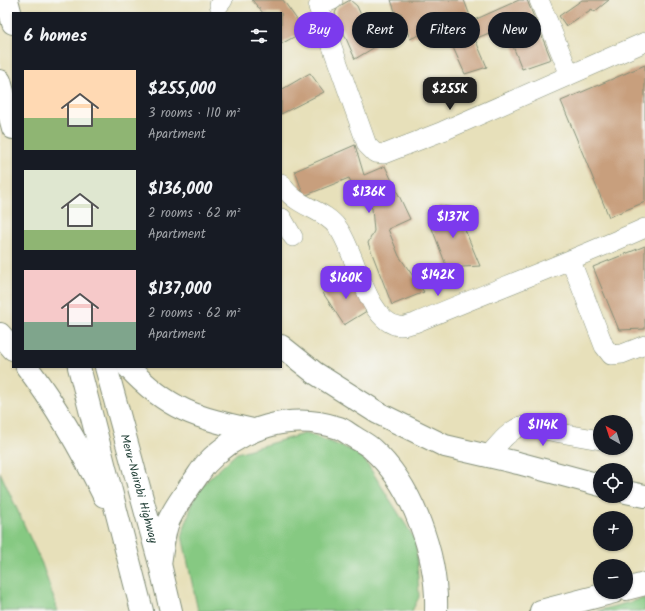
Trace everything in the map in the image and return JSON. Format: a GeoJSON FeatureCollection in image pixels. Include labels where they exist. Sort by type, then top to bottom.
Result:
{"type":"FeatureCollection","features":[{"type":"Feature","properties":{"kind":"highway"},"geometry":{"type":"LineString","coordinates":[[7,0],[12,19]]}},
{"type":"Feature","properties":{"kind":"highway"},"geometry":{"type":"LineString","coordinates":[[19,0],[25,12]]}},
{"type":"Feature","properties":{"kind":"highway"},"geometry":{"type":"LineString","coordinates":[[0,81],[12,124]]}},
{"type":"Feature","properties":{"kind":"highway"},"geometry":{"type":"LineString","coordinates":[[0,334],[12,348]]}},
{"type":"Feature","properties":{"kind":"highway"},"geometry":{"type":"LineString","coordinates":[[282,347],[315,373],[378,413],[445,446],[593,484]]}},
{"type":"Feature","properties":{"kind":"highway"},"geometry":{"type":"LineString","coordinates":[[28,368],[42,387],[85,459],[124,537]]}},
{"type":"Feature","properties":{"kind":"highway"},"geometry":{"type":"LineString","coordinates":[[79,368],[142,611]]}},
{"type":"Feature","properties":{"kind":"highway","name":"Meru-Nairobi Highway"},"geometry":{"type":"LineString","coordinates":[[106,368],[160,564],[171,611]]}},
{"type":"Feature","properties":{"kind":"highway"},"geometry":{"type":"LineString","coordinates":[[129,368],[159,396],[185,412],[208,420],[252,430]]}},
{"type":"Feature","properties":{"kind":"highway"},"geometry":{"type":"LineString","coordinates":[[160,564],[167,524],[186,492],[206,464],[228,445],[252,430],[276,423],[302,421],[339,428],[372,448],[397,478],[416,513],[430,555],[437,596],[436,611]]}},
{"type":"Feature","properties":{"kind":"highway"},"geometry":{"type":"LineString","coordinates":[[633,493],[645,496]]}},
{"type":"Feature","properties":{"kind":"highway"},"geometry":{"type":"LineString","coordinates":[[633,587],[645,584]]}},
{"type":"Feature","properties":{"kind":"highway"},"geometry":{"type":"LineString","coordinates":[[541,611],[593,597]]}},
{"type":"Feature","properties":{"kind":"street"},"geometry":{"type":"LineString","coordinates":[[539,0],[570,75]]}},
{"type":"Feature","properties":{"kind":"street"},"geometry":{"type":"LineString","coordinates":[[321,2],[367,145],[375,153],[384,154],[443,131],[645,42]]}},
{"type":"Feature","properties":{"kind":"street"},"geometry":{"type":"LineString","coordinates":[[282,186],[285,191],[301,205]]}},
{"type":"Feature","properties":{"kind":"street"},"geometry":{"type":"LineString","coordinates":[[282,204],[301,205],[324,214],[338,229],[372,306],[386,320],[399,326],[415,323],[507,284],[571,261],[645,228]]}},
{"type":"Feature","properties":{"kind":"street"},"geometry":{"type":"LineString","coordinates":[[282,218],[293,237]]}},
{"type":"Feature","properties":{"kind":"street"},"geometry":{"type":"LineString","coordinates":[[571,261],[604,346],[611,355],[622,354],[645,345]]}},
{"type":"Feature","properties":{"kind":"street"},"geometry":{"type":"LineString","coordinates":[[488,456],[513,429],[521,426],[593,439]]}},
{"type":"Feature","properties":{"kind":"green space"},"geometry":{"type":"Polygon","coordinates":[[[307,433],[361,454],[416,541],[419,597],[412,611],[198,611],[182,535],[197,490],[237,453],[307,433]]]}},
{"type":"Feature","properties":{"kind":"green space"},"geometry":{"type":"Polygon","coordinates":[[[0,472],[42,564],[58,611],[0,611],[0,472]]]}},
{"type":"Feature","properties":{"kind":"green space"},"geometry":{"type":"Polygon","coordinates":[[[645,598],[645,611],[597,611],[645,598]]]}},
{"type":"Feature","properties":{"kind":"building"},"geometry":{"type":"Polygon","coordinates":[[[252,0],[283,0],[294,16],[294,37],[282,43],[282,12],[262,12],[252,0]]]}},
{"type":"Feature","properties":{"kind":"building"},"geometry":{"type":"Polygon","coordinates":[[[350,0],[357,6],[360,12],[352,12],[352,48],[373,48],[355,59],[344,34],[344,12],[336,12],[338,7],[350,0]]]}},
{"type":"Feature","properties":{"kind":"building"},"geometry":{"type":"Polygon","coordinates":[[[391,0],[464,0],[469,12],[416,12],[416,36],[410,39],[408,33],[408,12],[395,12],[391,0]]]}},
{"type":"Feature","properties":{"kind":"building"},"geometry":{"type":"Polygon","coordinates":[[[519,0],[527,0],[532,12],[492,12],[519,0]]]}},
{"type":"Feature","properties":{"kind":"building"},"geometry":{"type":"Polygon","coordinates":[[[582,0],[609,0],[594,12],[592,9],[566,26],[559,16],[582,0]]]}},
{"type":"Feature","properties":{"kind":"building"},"geometry":{"type":"Polygon","coordinates":[[[488,14],[488,33],[480,37],[480,17],[488,14]]]}},
{"type":"Feature","properties":{"kind":"building"},"geometry":{"type":"Polygon","coordinates":[[[541,34],[551,59],[522,69],[514,48],[541,48],[541,34]]]}},
{"type":"Feature","properties":{"kind":"building"},"geometry":{"type":"Polygon","coordinates":[[[453,48],[479,48],[487,67],[465,74],[453,48]]]}},
{"type":"Feature","properties":{"kind":"building"},"geometry":{"type":"Polygon","coordinates":[[[645,65],[645,202],[609,217],[561,101],[645,65]]]}},
{"type":"Feature","properties":{"kind":"building"},"geometry":{"type":"Polygon","coordinates":[[[310,73],[324,92],[282,113],[282,89],[310,73]]]}},
{"type":"Feature","properties":{"kind":"building"},"geometry":{"type":"Polygon","coordinates":[[[355,145],[364,175],[385,166],[410,219],[388,229],[399,256],[424,292],[392,305],[368,243],[374,231],[372,208],[359,198],[349,178],[304,196],[295,171],[355,145]]]}},
{"type":"Feature","properties":{"kind":"building"},"geometry":{"type":"Polygon","coordinates":[[[439,206],[456,208],[480,266],[463,267],[449,273],[428,218],[439,206]]]}},
{"type":"Feature","properties":{"kind":"building"},"geometry":{"type":"Polygon","coordinates":[[[645,246],[645,329],[619,330],[593,267],[645,246]]]}},
{"type":"Feature","properties":{"kind":"building"},"geometry":{"type":"Polygon","coordinates":[[[347,274],[370,309],[344,325],[323,293],[347,274]]]}}]}
